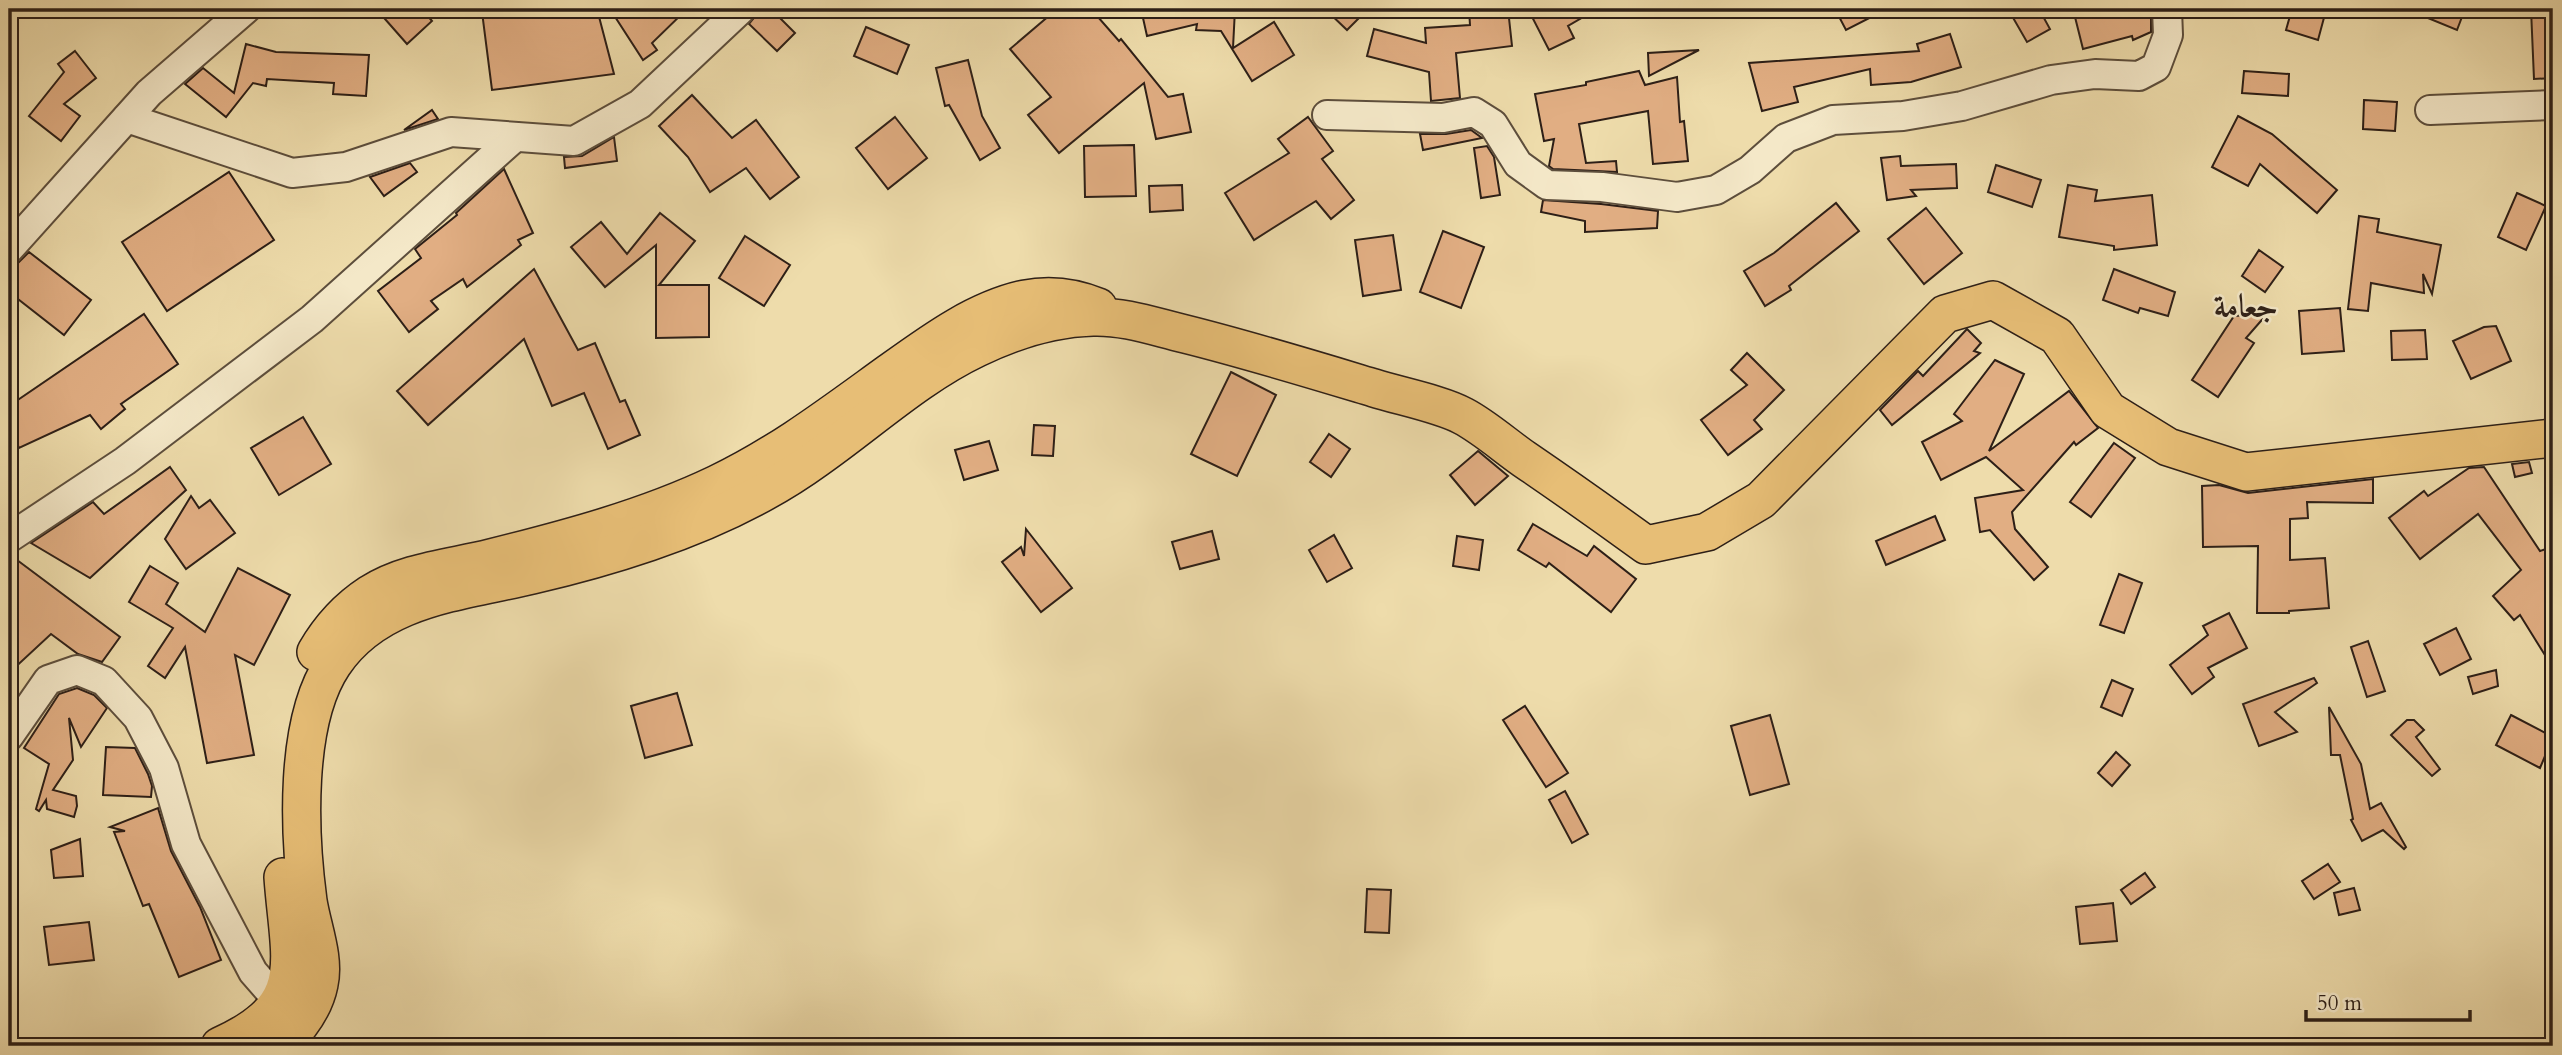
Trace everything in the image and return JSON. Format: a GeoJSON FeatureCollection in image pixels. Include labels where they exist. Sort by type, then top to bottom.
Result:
{"type":"FeatureCollection","features":[{"type":"Feature","properties":{"kind":"main road"},"geometry":{"type":"LineString","coordinates":[[220,1046],[243,1036],[263,1022],[288,1023],[285,993],[290,971],[279,762],[283,736],[298,687],[325,636],[346,612],[370,594],[398,580],[573,550],[746,470],[803,434],[934,341],[1007,305],[1023,300],[1055,296],[1088,303],[1117,318],[1252,351],[1461,415],[1646,545],[1707,532],[1761,500],[1945,314],[1993,300],[2057,336],[2108,410],[2168,447],[2246,472],[2553,439]]}},
{"type":"Feature","properties":{"kind":"street"},"geometry":{"type":"LineString","coordinates":[[9,249],[149,93],[246,9]]}},
{"type":"Feature","properties":{"kind":"street"},"geometry":{"type":"LineString","coordinates":[[127,118],[292,173],[346,167],[451,132],[574,141],[639,104],[741,9]]}},
{"type":"Feature","properties":{"kind":"street"},"geometry":{"type":"LineString","coordinates":[[1327,115],[1443,118],[1474,112],[1493,124],[1518,164],[1547,186],[1602,187],[1677,197],[1716,190],[1750,170],[1786,138],[1833,120],[1903,116],[1950,108],[2051,80],[2095,74],[2139,76],[2156,67],[2168,35],[2167,9]]}},
{"type":"Feature","properties":{"kind":"street"},"geometry":{"type":"LineString","coordinates":[[2430,110],[2553,105]]}},
{"type":"Feature","properties":{"kind":"street"},"geometry":{"type":"LineString","coordinates":[[9,538],[125,461],[312,319],[515,137]]}},
{"type":"Feature","properties":{"kind":"street"},"geometry":{"type":"LineString","coordinates":[[9,736],[48,680],[77,670],[104,681],[138,718],[164,768],[186,844],[253,972],[288,1023]]}},
{"type":"Feature","properties":{"kind":"building"},"geometry":{"type":"Polygon","coordinates":[[[396,9],[422,9],[432,21],[407,44],[385,19],[396,9]]]}},
{"type":"Feature","properties":{"kind":"building"},"geometry":{"type":"Polygon","coordinates":[[[510,9],[597,9],[614,74],[492,90],[482,12],[510,9]]]}},
{"type":"Feature","properties":{"kind":"building"},"geometry":{"type":"Polygon","coordinates":[[[610,9],[687,9],[652,43],[657,50],[643,60],[610,9]]]}},
{"type":"Feature","properties":{"kind":"building"},"geometry":{"type":"Polygon","coordinates":[[[757,9],[771,9],[795,33],[777,51],[749,24],[757,14],[757,9]]]}},
{"type":"Feature","properties":{"kind":"building"},"geometry":{"type":"Polygon","coordinates":[[[1057,9],[1091,9],[1119,41],[1121,39],[1168,97],[1183,94],[1191,132],[1156,139],[1144,83],[1059,153],[1028,115],[1051,97],[1010,49],[1057,9]]]}},
{"type":"Feature","properties":{"kind":"building"},"geometry":{"type":"Polygon","coordinates":[[[1141,9],[1235,9],[1233,48],[1274,22],[1294,55],[1252,81],[1221,31],[1196,30],[1197,24],[1147,36],[1141,9]]]}},
{"type":"Feature","properties":{"kind":"building"},"geometry":{"type":"Polygon","coordinates":[[[1325,9],[1368,9],[1347,30],[1325,9]]]}},
{"type":"Feature","properties":{"kind":"building"},"geometry":{"type":"Polygon","coordinates":[[[1469,9],[1508,9],[1512,46],[1456,53],[1460,98],[1431,101],[1429,72],[1367,56],[1374,29],[1426,43],[1425,28],[1470,25],[1469,9]]]}},
{"type":"Feature","properties":{"kind":"building"},"geometry":{"type":"Polygon","coordinates":[[[1528,9],[1597,9],[1568,26],[1574,38],[1549,50],[1528,9]]]}},
{"type":"Feature","properties":{"kind":"building"},"geometry":{"type":"Polygon","coordinates":[[[1835,9],[1887,9],[1846,30],[1835,9]]]}},
{"type":"Feature","properties":{"kind":"building"},"geometry":{"type":"Polygon","coordinates":[[[2008,9],[2039,9],[2050,29],[2027,42],[2008,9]]]}},
{"type":"Feature","properties":{"kind":"building"},"geometry":{"type":"Polygon","coordinates":[[[2073,9],[2151,9],[2151,32],[2133,40],[2132,36],[2083,49],[2073,9]]]}},
{"type":"Feature","properties":{"kind":"building"},"geometry":{"type":"Polygon","coordinates":[[[2292,9],[2308,9],[2325,14],[2318,40],[2286,30],[2292,9]]]}},
{"type":"Feature","properties":{"kind":"building"},"geometry":{"type":"Polygon","coordinates":[[[2406,9],[2465,9],[2457,30],[2406,9]]]}},
{"type":"Feature","properties":{"kind":"building"},"geometry":{"type":"Polygon","coordinates":[[[2531,9],[2553,9],[2553,78],[2534,79],[2531,9]]]}},
{"type":"Feature","properties":{"kind":"building"},"geometry":{"type":"Polygon","coordinates":[[[866,27],[909,45],[897,74],[854,56],[866,27]]]}},
{"type":"Feature","properties":{"kind":"building"},"geometry":{"type":"Polygon","coordinates":[[[1950,34],[1961,67],[1911,82],[1871,85],[1870,69],[1794,87],[1798,102],[1762,111],[1749,63],[1919,51],[1917,44],[1950,34]]]}},
{"type":"Feature","properties":{"kind":"building"},"geometry":{"type":"Polygon","coordinates":[[[246,44],[276,52],[369,55],[366,96],[333,94],[334,83],[267,79],[266,86],[253,83],[226,117],[185,84],[203,68],[234,93],[246,44]]]}},
{"type":"Feature","properties":{"kind":"building"},"geometry":{"type":"Polygon","coordinates":[[[1699,50],[1649,76],[1648,53],[1699,50]]]}},
{"type":"Feature","properties":{"kind":"building"},"geometry":{"type":"Polygon","coordinates":[[[75,51],[96,78],[64,104],[80,116],[61,141],[29,116],[64,72],[58,64],[75,51]]]}},
{"type":"Feature","properties":{"kind":"building"},"geometry":{"type":"Polygon","coordinates":[[[968,60],[982,116],[1000,148],[980,160],[949,105],[945,106],[936,68],[968,60]]]}},
{"type":"Feature","properties":{"kind":"building"},"geometry":{"type":"Polygon","coordinates":[[[1639,71],[1645,85],[1677,77],[1680,122],[1684,121],[1688,161],[1653,164],[1648,111],[1579,124],[1586,163],[1616,161],[1617,172],[1553,169],[1549,166],[1554,139],[1544,141],[1535,94],[1586,85],[1586,82],[1639,71]]]}},
{"type":"Feature","properties":{"kind":"building"},"geometry":{"type":"Polygon","coordinates":[[[2244,71],[2289,74],[2288,96],[2242,93],[2244,71]]]}},
{"type":"Feature","properties":{"kind":"building"},"geometry":{"type":"Polygon","coordinates":[[[692,95],[732,138],[756,120],[799,177],[770,199],[746,168],[710,192],[688,157],[659,126],[692,95]]]}},
{"type":"Feature","properties":{"kind":"building"},"geometry":{"type":"Polygon","coordinates":[[[2364,100],[2397,102],[2395,131],[2363,129],[2364,100]]]}},
{"type":"Feature","properties":{"kind":"building"},"geometry":{"type":"Polygon","coordinates":[[[432,110],[438,119],[404,130],[432,110]]]}},
{"type":"Feature","properties":{"kind":"building"},"geometry":{"type":"Polygon","coordinates":[[[2238,116],[2272,134],[2337,190],[2317,213],[2260,164],[2248,186],[2212,167],[2238,116]]]}},
{"type":"Feature","properties":{"kind":"building"},"geometry":{"type":"Polygon","coordinates":[[[895,117],[927,158],[888,189],[856,148],[895,117]]]}},
{"type":"Feature","properties":{"kind":"building"},"geometry":{"type":"Polygon","coordinates":[[[1308,117],[1333,151],[1322,159],[1354,200],[1331,219],[1316,201],[1254,240],[1225,193],[1289,153],[1278,139],[1308,117]]]}},
{"type":"Feature","properties":{"kind":"building"},"geometry":{"type":"Polygon","coordinates":[[[1471,130],[1482,138],[1423,150],[1420,134],[1471,130]]]}},
{"type":"Feature","properties":{"kind":"building"},"geometry":{"type":"Polygon","coordinates":[[[614,137],[617,161],[565,168],[564,157],[582,156],[614,137]]]}},
{"type":"Feature","properties":{"kind":"building"},"geometry":{"type":"Polygon","coordinates":[[[1134,145],[1136,196],[1085,197],[1084,146],[1134,145]]]}},
{"type":"Feature","properties":{"kind":"building"},"geometry":{"type":"Polygon","coordinates":[[[1487,146],[1494,157],[1500,195],[1481,198],[1474,148],[1487,146]]]}},
{"type":"Feature","properties":{"kind":"building"},"geometry":{"type":"Polygon","coordinates":[[[1900,156],[1901,166],[1956,164],[1957,188],[1911,190],[1916,196],[1887,200],[1881,158],[1900,156]]]}},
{"type":"Feature","properties":{"kind":"building"},"geometry":{"type":"Polygon","coordinates":[[[410,163],[417,172],[384,196],[370,177],[410,163]]]}},
{"type":"Feature","properties":{"kind":"building"},"geometry":{"type":"Polygon","coordinates":[[[1996,165],[2041,180],[2032,207],[1988,192],[1996,165]]]}},
{"type":"Feature","properties":{"kind":"building"},"geometry":{"type":"Polygon","coordinates":[[[504,169],[533,233],[518,240],[521,245],[467,287],[463,279],[431,301],[438,309],[409,332],[378,291],[421,258],[415,249],[457,215],[456,213],[504,169]]]}},
{"type":"Feature","properties":{"kind":"building"},"geometry":{"type":"Polygon","coordinates":[[[229,172],[274,240],[167,311],[122,242],[229,172]]]}},
{"type":"Feature","properties":{"kind":"building"},"geometry":{"type":"Polygon","coordinates":[[[1182,185],[1183,210],[1150,212],[1149,186],[1182,185]]]}},
{"type":"Feature","properties":{"kind":"building"},"geometry":{"type":"Polygon","coordinates":[[[2068,185],[2097,190],[2095,201],[2152,195],[2157,245],[2114,250],[2114,246],[2059,237],[2068,185]]]}},
{"type":"Feature","properties":{"kind":"building"},"geometry":{"type":"Polygon","coordinates":[[[2517,193],[2546,206],[2526,250],[2498,237],[2517,193]]]}},
{"type":"Feature","properties":{"kind":"building"},"geometry":{"type":"Polygon","coordinates":[[[1543,200],[1658,211],[1657,228],[1585,232],[1585,221],[1541,212],[1543,200]]]}},
{"type":"Feature","properties":{"kind":"building"},"geometry":{"type":"Polygon","coordinates":[[[1836,203],[1859,231],[1789,286],[1791,290],[1765,306],[1744,271],[1774,253],[1836,203]]]}},
{"type":"Feature","properties":{"kind":"building"},"geometry":{"type":"Polygon","coordinates":[[[1926,208],[1962,253],[1924,284],[1888,239],[1926,208]]]}},
{"type":"Feature","properties":{"kind":"building"},"geometry":{"type":"Polygon","coordinates":[[[660,213],[695,241],[659,285],[709,285],[709,337],[656,338],[656,245],[605,287],[571,247],[601,222],[627,254],[660,213]]]}},
{"type":"Feature","properties":{"kind":"building"},"geometry":{"type":"Polygon","coordinates":[[[2359,216],[2379,219],[2377,232],[2441,245],[2432,294],[2423,274],[2424,293],[2371,283],[2368,311],[2348,309],[2359,216]]]}},
{"type":"Feature","properties":{"kind":"building"},"geometry":{"type":"Polygon","coordinates":[[[1443,231],[1484,247],[1461,308],[1420,292],[1443,231]]]}},
{"type":"Feature","properties":{"kind":"building"},"geometry":{"type":"Polygon","coordinates":[[[1393,235],[1401,290],[1363,296],[1355,240],[1393,235]]]}},
{"type":"Feature","properties":{"kind":"building"},"geometry":{"type":"Polygon","coordinates":[[[745,236],[790,265],[764,306],[719,278],[745,236]]]}},
{"type":"Feature","properties":{"kind":"building"},"geometry":{"type":"Polygon","coordinates":[[[2259,250],[2283,267],[2265,292],[2242,276],[2259,250]]]}},
{"type":"Feature","properties":{"kind":"building"},"geometry":{"type":"Polygon","coordinates":[[[29,252],[91,300],[64,335],[9,292],[9,272],[29,252]]]}},
{"type":"Feature","properties":{"kind":"building"},"geometry":{"type":"Polygon","coordinates":[[[534,269],[578,350],[595,343],[620,402],[625,400],[640,435],[608,449],[584,393],[552,406],[524,339],[428,425],[397,391],[534,269]]]}},
{"type":"Feature","properties":{"kind":"building"},"geometry":{"type":"Polygon","coordinates":[[[2114,269],[2175,292],[2168,316],[2140,308],[2138,313],[2103,300],[2114,269]]]}},
{"type":"Feature","properties":{"kind":"building"},"geometry":{"type":"Polygon","coordinates":[[[2340,308],[2344,351],[2302,354],[2299,311],[2340,308]]]}},
{"type":"Feature","properties":{"kind":"building"},"geometry":{"type":"Polygon","coordinates":[[[144,314],[178,364],[121,404],[125,409],[101,429],[90,415],[19,448],[9,426],[9,406],[144,314]]]}},
{"type":"Feature","properties":{"kind":"building"},"geometry":{"type":"Polygon","coordinates":[[[2267,314],[2246,338],[2254,343],[2218,397],[2192,380],[2234,316],[2267,314]]]}},
{"type":"Feature","properties":{"kind":"building"},"geometry":{"type":"Polygon","coordinates":[[[2496,326],[2511,361],[2471,379],[2453,341],[2484,327],[2496,326]]]}},
{"type":"Feature","properties":{"kind":"building"},"geometry":{"type":"Polygon","coordinates":[[[1967,329],[1981,343],[1974,351],[1980,353],[1892,425],[1880,410],[1918,371],[1923,376],[1967,329]]]}},
{"type":"Feature","properties":{"kind":"building"},"geometry":{"type":"Polygon","coordinates":[[[2425,330],[2427,359],[2392,360],[2391,331],[2425,330]]]}},
{"type":"Feature","properties":{"kind":"building"},"geometry":{"type":"Polygon","coordinates":[[[1747,353],[1784,390],[1754,420],[1762,429],[1728,455],[1701,420],[1747,385],[1731,370],[1747,353]]]}},
{"type":"Feature","properties":{"kind":"building"},"geometry":{"type":"Polygon","coordinates":[[[1995,360],[2024,374],[1989,451],[2069,391],[2098,428],[2076,445],[2074,442],[2012,512],[2015,529],[2048,567],[2034,580],[1990,530],[1980,532],[1975,498],[2023,490],[1986,457],[1941,480],[1922,442],[1962,421],[1954,414],[1995,360]]]}},
{"type":"Feature","properties":{"kind":"building"},"geometry":{"type":"Polygon","coordinates":[[[1231,372],[1276,395],[1237,476],[1191,454],[1231,372]]]}},
{"type":"Feature","properties":{"kind":"building"},"geometry":{"type":"Polygon","coordinates":[[[303,417],[331,464],[279,495],[251,448],[303,417]]]}},
{"type":"Feature","properties":{"kind":"building"},"geometry":{"type":"Polygon","coordinates":[[[1034,425],[1055,426],[1053,456],[1032,455],[1034,425]]]}},
{"type":"Feature","properties":{"kind":"building"},"geometry":{"type":"Polygon","coordinates":[[[1329,434],[1350,449],[1331,477],[1310,462],[1329,434]]]}},
{"type":"Feature","properties":{"kind":"building"},"geometry":{"type":"Polygon","coordinates":[[[989,441],[998,470],[964,480],[955,450],[989,441]]]}},
{"type":"Feature","properties":{"kind":"building"},"geometry":{"type":"Polygon","coordinates":[[[2114,443],[2135,458],[2091,517],[2070,502],[2114,443]]]}},
{"type":"Feature","properties":{"kind":"building"},"geometry":{"type":"Polygon","coordinates":[[[1478,451],[1508,476],[1475,505],[1450,475],[1478,451]]]}},
{"type":"Feature","properties":{"kind":"building"},"geometry":{"type":"Polygon","coordinates":[[[2529,462],[2532,473],[2515,477],[2512,464],[2529,462]]]}},
{"type":"Feature","properties":{"kind":"building"},"geometry":{"type":"Polygon","coordinates":[[[170,467],[186,490],[90,578],[31,543],[93,502],[104,514],[170,467]]]}},
{"type":"Feature","properties":{"kind":"building"},"geometry":{"type":"Polygon","coordinates":[[[2484,467],[2540,551],[2546,549],[2553,558],[2553,668],[2520,615],[2514,620],[2493,596],[2521,570],[2478,514],[2420,559],[2389,518],[2424,491],[2428,496],[2469,468],[2484,467]]]}},
{"type":"Feature","properties":{"kind":"building"},"geometry":{"type":"Polygon","coordinates":[[[2373,479],[2373,503],[2307,502],[2308,518],[2290,519],[2290,560],[2325,558],[2329,608],[2289,613],[2257,613],[2258,546],[2203,547],[2202,486],[2219,485],[2248,493],[2373,479]]]}},
{"type":"Feature","properties":{"kind":"building"},"geometry":{"type":"Polygon","coordinates":[[[191,496],[199,508],[210,500],[235,533],[186,569],[165,539],[191,496]]]}},
{"type":"Feature","properties":{"kind":"building"},"geometry":{"type":"Polygon","coordinates":[[[1935,516],[1945,540],[1886,565],[1876,541],[1935,516]]]}},
{"type":"Feature","properties":{"kind":"building"},"geometry":{"type":"Polygon","coordinates":[[[1533,524],[1587,556],[1594,546],[1636,579],[1611,612],[1549,563],[1546,567],[1518,550],[1533,524]]]}},
{"type":"Feature","properties":{"kind":"building"},"geometry":{"type":"Polygon","coordinates":[[[1026,529],[1072,588],[1041,612],[1002,562],[1021,547],[1024,556],[1026,529]]]}},
{"type":"Feature","properties":{"kind":"building"},"geometry":{"type":"Polygon","coordinates":[[[1212,531],[1219,559],[1180,569],[1172,542],[1212,531]]]}},
{"type":"Feature","properties":{"kind":"building"},"geometry":{"type":"Polygon","coordinates":[[[1334,535],[1352,568],[1327,582],[1309,550],[1334,535]]]}},
{"type":"Feature","properties":{"kind":"building"},"geometry":{"type":"Polygon","coordinates":[[[1457,536],[1483,540],[1479,570],[1453,566],[1457,536]]]}},
{"type":"Feature","properties":{"kind":"building"},"geometry":{"type":"Polygon","coordinates":[[[9,554],[120,637],[102,662],[78,654],[51,634],[9,673],[9,554]]]}},
{"type":"Feature","properties":{"kind":"building"},"geometry":{"type":"Polygon","coordinates":[[[150,566],[178,583],[166,604],[205,632],[238,568],[290,595],[254,665],[235,655],[254,755],[207,763],[185,647],[165,678],[148,666],[173,628],[129,602],[150,566]]]}},
{"type":"Feature","properties":{"kind":"building"},"geometry":{"type":"Polygon","coordinates":[[[2119,574],[2142,583],[2124,633],[2100,625],[2119,574]]]}},
{"type":"Feature","properties":{"kind":"building"},"geometry":{"type":"Polygon","coordinates":[[[2229,613],[2247,648],[2208,668],[2214,677],[2192,694],[2170,665],[2208,635],[2203,626],[2229,613]]]}},
{"type":"Feature","properties":{"kind":"building"},"geometry":{"type":"Polygon","coordinates":[[[2456,628],[2471,659],[2440,675],[2424,644],[2456,628]]]}},
{"type":"Feature","properties":{"kind":"building"},"geometry":{"type":"Polygon","coordinates":[[[2368,641],[2385,691],[2367,697],[2351,647],[2368,641]]]}},
{"type":"Feature","properties":{"kind":"building"},"geometry":{"type":"Polygon","coordinates":[[[2496,670],[2498,686],[2473,694],[2468,677],[2496,670]]]}},
{"type":"Feature","properties":{"kind":"building"},"geometry":{"type":"Polygon","coordinates":[[[2314,678],[2317,683],[2275,712],[2297,732],[2259,746],[2243,704],[2314,678]]]}},
{"type":"Feature","properties":{"kind":"building"},"geometry":{"type":"Polygon","coordinates":[[[2112,680],[2133,689],[2122,716],[2101,707],[2112,680]]]}},
{"type":"Feature","properties":{"kind":"building"},"geometry":{"type":"Polygon","coordinates":[[[77,688],[94,695],[107,708],[81,747],[69,718],[73,760],[53,790],[76,796],[74,817],[47,809],[46,800],[39,811],[36,809],[49,764],[24,748],[59,694],[77,688]]]}},
{"type":"Feature","properties":{"kind":"building"},"geometry":{"type":"Polygon","coordinates":[[[677,693],[692,745],[645,758],[631,706],[677,693]]]}},
{"type":"Feature","properties":{"kind":"building"},"geometry":{"type":"Polygon","coordinates":[[[1525,706],[1568,773],[1546,787],[1503,720],[1525,706]]]}},
{"type":"Feature","properties":{"kind":"building"},"geometry":{"type":"Polygon","coordinates":[[[2329,707],[2361,764],[2370,809],[2381,803],[2406,847],[2404,849],[2383,830],[2362,841],[2351,820],[2353,819],[2340,755],[2331,755],[2329,707]]]}},
{"type":"Feature","properties":{"kind":"building"},"geometry":{"type":"Polygon","coordinates":[[[1770,715],[1789,784],[1750,795],[1731,726],[1770,715]]]}},
{"type":"Feature","properties":{"kind":"building"},"geometry":{"type":"Polygon","coordinates":[[[2511,715],[2553,737],[2540,768],[2496,745],[2511,715]]]}},
{"type":"Feature","properties":{"kind":"building"},"geometry":{"type":"Polygon","coordinates":[[[2407,720],[2414,720],[2424,730],[2416,737],[2440,769],[2432,776],[2391,735],[2407,720]]]}},
{"type":"Feature","properties":{"kind":"building"},"geometry":{"type":"Polygon","coordinates":[[[106,747],[135,748],[152,786],[151,797],[103,795],[106,747]]]}},
{"type":"Feature","properties":{"kind":"building"},"geometry":{"type":"Polygon","coordinates":[[[2116,752],[2130,765],[2112,786],[2098,773],[2116,752]]]}},
{"type":"Feature","properties":{"kind":"building"},"geometry":{"type":"Polygon","coordinates":[[[1565,791],[1588,834],[1572,843],[1549,800],[1565,791]]]}},
{"type":"Feature","properties":{"kind":"building"},"geometry":{"type":"Polygon","coordinates":[[[158,808],[171,851],[200,907],[221,960],[179,977],[149,904],[143,906],[114,832],[125,831],[110,827],[158,808]]]}},
{"type":"Feature","properties":{"kind":"building"},"geometry":{"type":"Polygon","coordinates":[[[80,839],[83,876],[54,878],[51,850],[80,839]]]}},
{"type":"Feature","properties":{"kind":"building"},"geometry":{"type":"Polygon","coordinates":[[[2328,864],[2340,882],[2314,899],[2302,881],[2328,864]]]}},
{"type":"Feature","properties":{"kind":"building"},"geometry":{"type":"Polygon","coordinates":[[[2145,873],[2155,887],[2131,904],[2121,890],[2145,873]]]}},
{"type":"Feature","properties":{"kind":"building"},"geometry":{"type":"Polygon","coordinates":[[[2354,888],[2360,910],[2339,915],[2334,893],[2354,888]]]}},
{"type":"Feature","properties":{"kind":"building"},"geometry":{"type":"Polygon","coordinates":[[[1367,889],[1391,890],[1389,933],[1365,932],[1367,889]]]}},
{"type":"Feature","properties":{"kind":"building"},"geometry":{"type":"Polygon","coordinates":[[[2113,903],[2117,941],[2080,944],[2076,907],[2113,903]]]}},
{"type":"Feature","properties":{"kind":"building"},"geometry":{"type":"Polygon","coordinates":[[[89,922],[94,960],[49,965],[44,927],[89,922]]]}},
{"type":"Feature","properties":{"kind":"district","name":"جعامة"},"geometry":{"type":"Point","coordinates":[2246,306]}}]}
